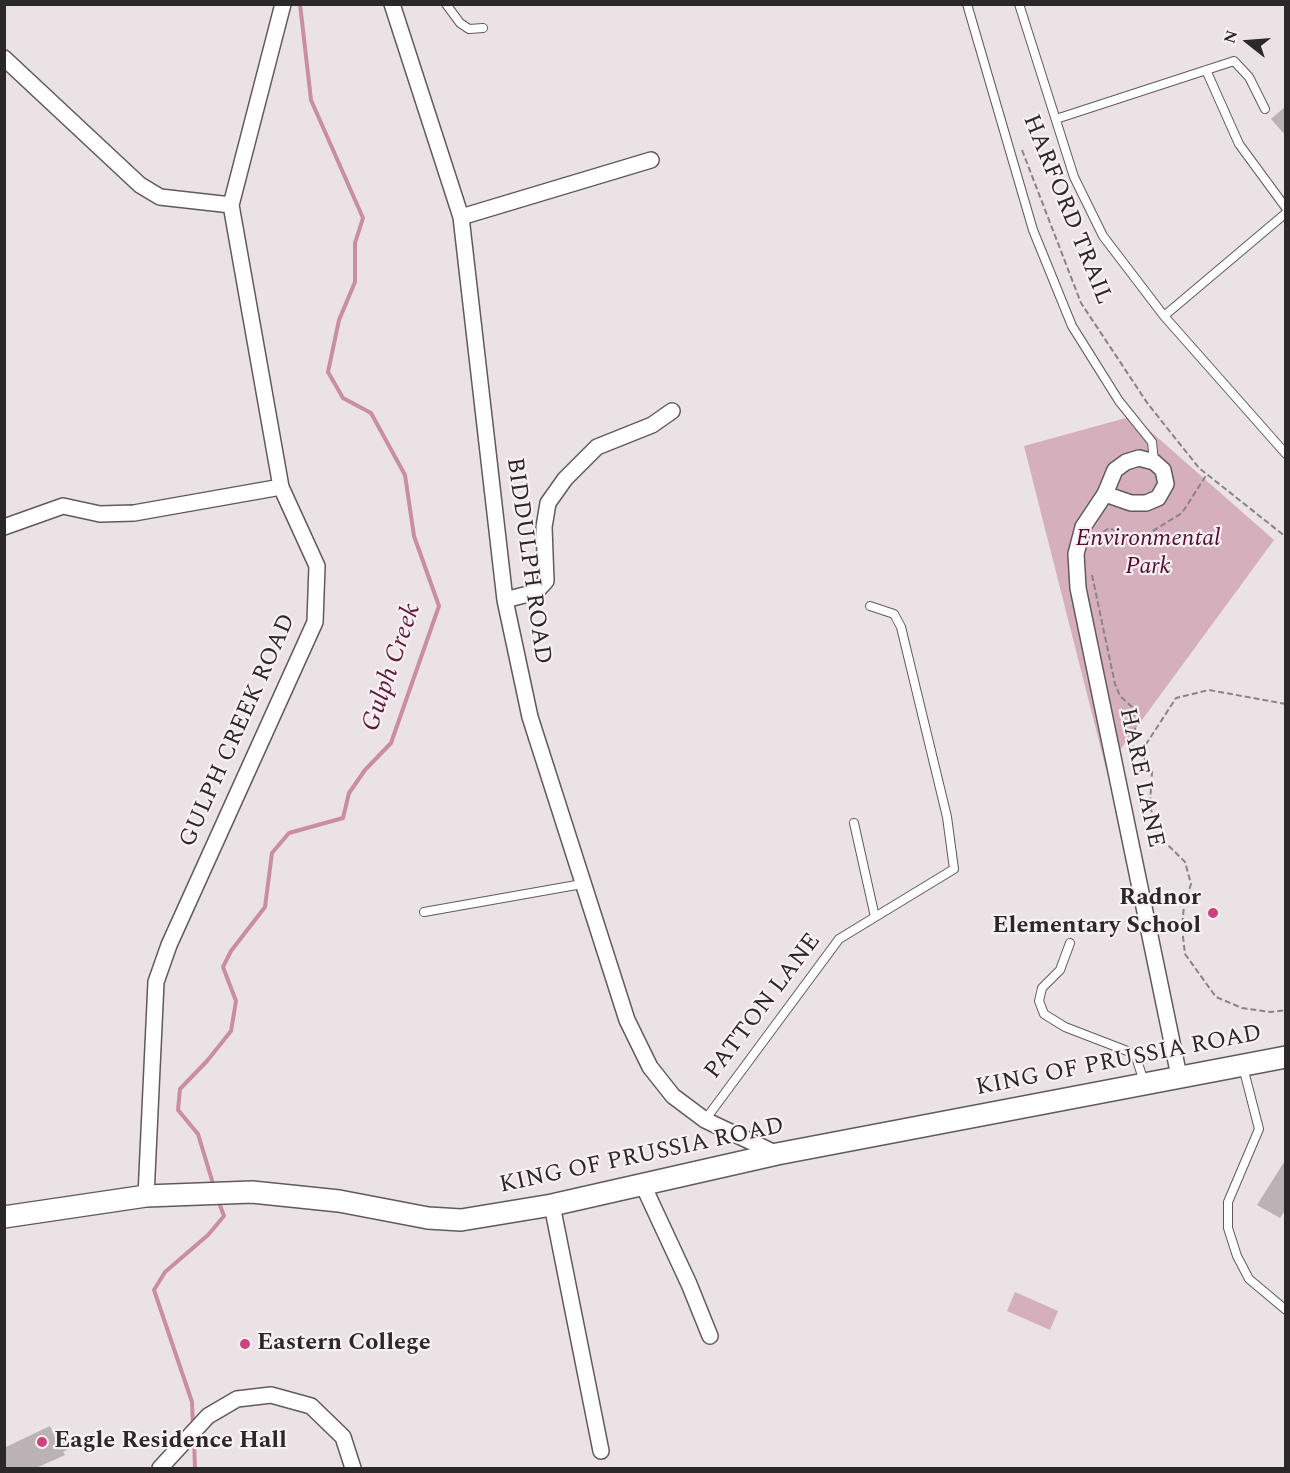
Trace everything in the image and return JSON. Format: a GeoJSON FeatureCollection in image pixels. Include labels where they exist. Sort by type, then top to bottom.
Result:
{"type":"FeatureCollection","features":[{"type":"Feature","properties":{"kind":"street","name":"BIDDULPH ROAD"},"geometry":{"type":"LineString","coordinates":[[392,4],[462,217],[505,600],[530,717],[627,1020],[650,1067],[673,1096],[705,1120],[777,1154]]}},
{"type":"Feature","properties":{"kind":"street","name":"GULPH CREEK ROAD"},"geometry":{"type":"LineString","coordinates":[[146,1196],[156,982],[169,945],[315,622],[317,566],[281,487],[231,205],[283,6]]}},
{"type":"Feature","properties":{"kind":"street"},"geometry":{"type":"LineString","coordinates":[[4,58],[140,185],[160,197],[231,205]]}},
{"type":"Feature","properties":{"kind":"street"},"geometry":{"type":"LineString","coordinates":[[462,217],[651,160]]}},
{"type":"Feature","properties":{"kind":"street"},"geometry":{"type":"LineString","coordinates":[[505,600],[537,592],[546,581],[544,528],[548,503],[565,479],[597,447],[652,425],[672,411]]}},
{"type":"Feature","properties":{"kind":"street","name":"HARE LANE"},"geometry":{"type":"LineString","coordinates":[[1154,462],[1139,458],[1126,462],[1115,470],[1105,494],[1083,527],[1076,554],[1078,588],[1179,1076]]}},
{"type":"Feature","properties":{"kind":"street"},"geometry":{"type":"LineString","coordinates":[[1105,494],[1131,503],[1146,503],[1158,498],[1166,484],[1163,470],[1154,462]]}},
{"type":"Feature","properties":{"kind":"street"},"geometry":{"type":"LineString","coordinates":[[4,527],[63,506],[100,514],[134,513],[281,487]]}},
{"type":"Feature","properties":{"kind":"street","name":"KING OF PRUSSIA ROAD"},"geometry":{"type":"LineString","coordinates":[[4,1217],[146,1196],[225,1193],[296,1196],[339,1201],[428,1218],[461,1220],[552,1205],[777,1154],[1286,1057]]}},
{"type":"Feature","properties":{"kind":"street"},"geometry":{"type":"LineString","coordinates":[[643,1185],[689,1284],[710,1336]]}},
{"type":"Feature","properties":{"kind":"street"},"geometry":{"type":"LineString","coordinates":[[552,1205],[601,1451]]}},
{"type":"Feature","properties":{"kind":"street"},"geometry":{"type":"LineString","coordinates":[[160,1468],[208,1416],[237,1399],[271,1395],[311,1406],[343,1437],[353,1468]]}},
{"type":"Feature","properties":{"kind":"lane"},"geometry":{"type":"LineString","coordinates":[[446,4],[460,23],[470,28],[483,28]]}},
{"type":"Feature","properties":{"kind":"lane"},"geometry":{"type":"LineString","coordinates":[[967,4],[1033,230],[1072,326],[1119,401],[1152,442],[1154,462]]}},
{"type":"Feature","properties":{"kind":"lane"},"geometry":{"type":"LineString","coordinates":[[1019,4],[1074,177],[1103,236],[1164,316],[1286,454]]}},
{"type":"Feature","properties":{"kind":"lane"},"geometry":{"type":"LineString","coordinates":[[1056,119],[1234,62],[1249,77],[1265,109]]}},
{"type":"Feature","properties":{"kind":"lane"},"geometry":{"type":"LineString","coordinates":[[1206,70],[1239,144],[1286,208]]}},
{"type":"Feature","properties":{"kind":"lane"},"geometry":{"type":"LineString","coordinates":[[1164,316],[1286,213]]}},
{"type":"Feature","properties":{"kind":"lane","name":"PATTON LANE"},"geometry":{"type":"LineString","coordinates":[[705,1120],[839,939],[954,869],[946,817],[902,627],[894,614],[870,606]]}},
{"type":"Feature","properties":{"kind":"lane"},"geometry":{"type":"LineString","coordinates":[[854,823],[875,917]]}},
{"type":"Feature","properties":{"kind":"lane"},"geometry":{"type":"LineString","coordinates":[[424,912],[582,884]]}},
{"type":"Feature","properties":{"kind":"lane"},"geometry":{"type":"LineString","coordinates":[[1070,943],[1060,970],[1042,988],[1039,1001],[1044,1014],[1065,1027],[1135,1054],[1144,1083]]}},
{"type":"Feature","properties":{"kind":"lane"},"geometry":{"type":"LineString","coordinates":[[1243,1066],[1259,1129],[1228,1202],[1228,1228],[1249,1279],[1286,1310]]}},
{"type":"Feature","properties":{"kind":"path","name":"HARFORD TRAIL"},"geometry":{"type":"LineString","coordinates":[[1020,146],[1081,303],[1148,405],[1207,474],[1286,537]]}},
{"type":"Feature","properties":{"kind":"path"},"geometry":{"type":"LineString","coordinates":[[1094,545],[1096,535],[1109,528],[1128,536],[1143,537],[1173,519],[1182,513],[1207,474]]}},
{"type":"Feature","properties":{"kind":"path"},"geometry":{"type":"LineString","coordinates":[[1092,571],[1115,684],[1120,696],[1132,707],[1136,721],[1133,749],[1141,752],[1152,772],[1150,804],[1156,833],[1185,862],[1191,884],[1182,928],[1185,954],[1216,997],[1242,1008],[1271,1012],[1286,1010]]}},
{"type":"Feature","properties":{"kind":"path"},"geometry":{"type":"LineString","coordinates":[[1141,752],[1176,698],[1209,690],[1286,704]]}},
{"type":"Feature","properties":{"kind":"green space","name":"Environmental Park"},"geometry":{"type":"Polygon","coordinates":[[[1133,416],[1274,540],[1106,769],[1024,446],[1133,416]]]}},
{"type":"Feature","properties":{"kind":"green space"},"geometry":{"type":"Polygon","coordinates":[[[1015,1292],[1058,1311],[1050,1330],[1007,1311],[1015,1292]]]}},
{"type":"Feature","properties":{"kind":"building"},"geometry":{"type":"Polygon","coordinates":[[[1286,106],[1286,136],[1271,119],[1286,106]]]}},
{"type":"Feature","properties":{"kind":"building"},"geometry":{"type":"Polygon","coordinates":[[[1286,1159],[1286,1209],[1280,1218],[1257,1205],[1286,1159]]]}},
{"type":"Feature","properties":{"kind":"building","name":"Eagle Residence Hall"},"geometry":{"type":"Polygon","coordinates":[[[50,1426],[55,1437],[65,1433],[71,1448],[63,1452],[65,1455],[36,1468],[4,1468],[4,1448],[50,1426]]]}},
{"type":"Feature","properties":{"kind":"waterway","name":"Gulph Creek"},"geometry":{"type":"LineString","coordinates":[[214,1187],[198,1134],[178,1110],[180,1089],[231,1031],[236,1001],[223,967],[231,951],[265,907],[272,853],[289,833],[343,818],[349,793],[365,770],[391,743],[439,606],[414,536],[405,475],[371,413],[343,398],[328,372],[339,320],[355,282],[355,243],[363,218],[311,100],[300,4]]}},
{"type":"Feature","properties":{"kind":"waterway","name":"Gulph Creek"},"geometry":{"type":"LineString","coordinates":[[193,1426],[192,1402],[154,1290],[165,1272],[208,1235],[224,1216],[218,1200]]}},
{"type":"Feature","properties":{"kind":"waterway","name":"Gulph Creek"},"geometry":{"type":"LineString","coordinates":[[194,1439],[195,1468]]}},
{"type":"Feature","properties":{"kind":"place","name":"Radnor Elementary School"},"geometry":{"type":"Point","coordinates":[1213,913]}},
{"type":"Feature","properties":{"kind":"place","name":"Eastern College"},"geometry":{"type":"Point","coordinates":[245,1344]}},
{"type":"Feature","properties":{"kind":"place","name":"Eagle Residence Hall"},"geometry":{"type":"Point","coordinates":[42,1442]}}]}
